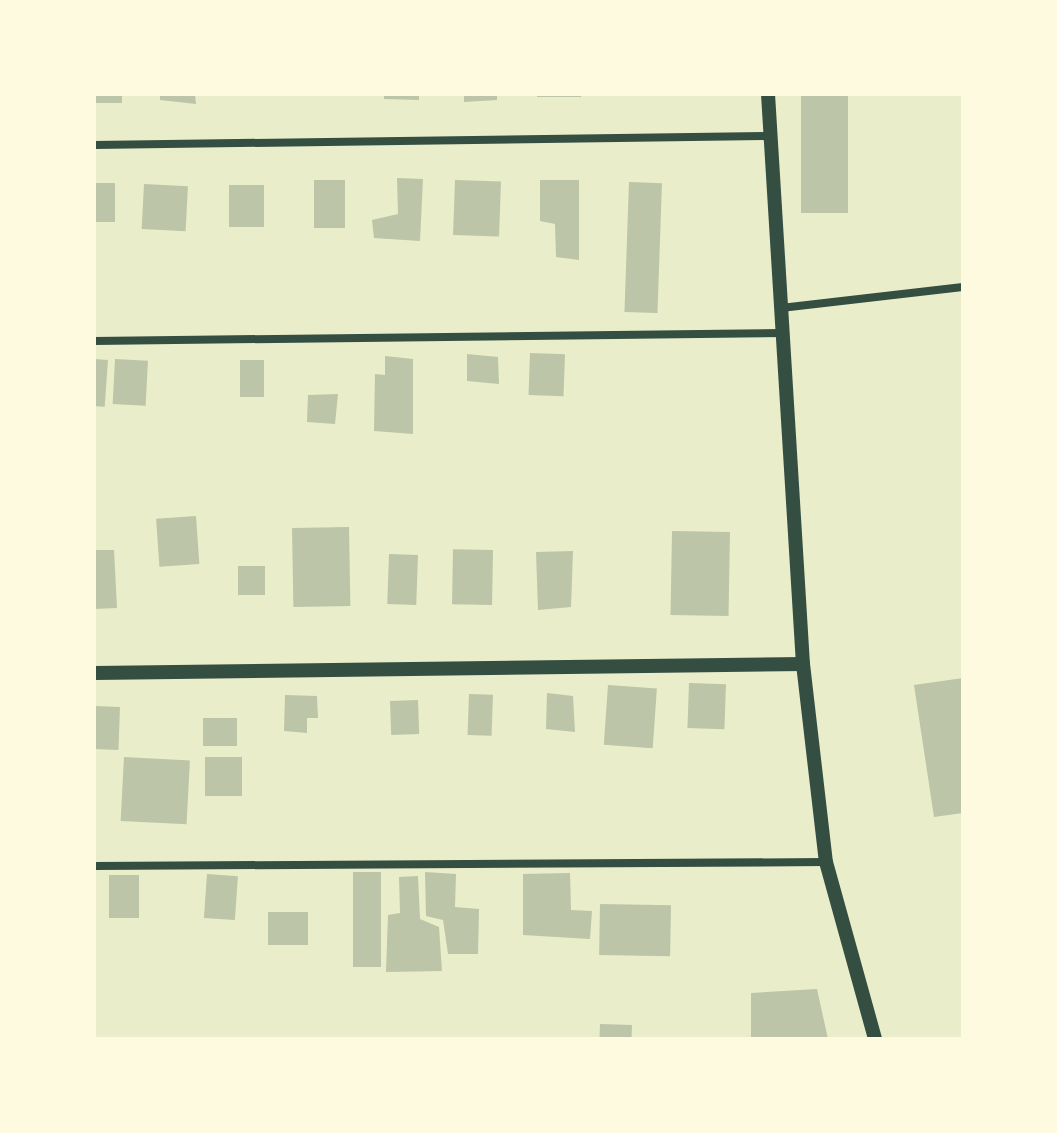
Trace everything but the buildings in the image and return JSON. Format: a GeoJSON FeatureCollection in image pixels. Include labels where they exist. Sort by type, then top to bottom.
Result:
{"type":"FeatureCollection","features":[{"type":"Feature","properties":{"kind":"street"},"geometry":{"type":"LineString","coordinates":[[768,94],[803,664],[826,862],[875,1039]]}},
{"type":"Feature","properties":{"kind":"street"},"geometry":{"type":"LineString","coordinates":[[94,145],[770,136]]}},
{"type":"Feature","properties":{"kind":"street"},"geometry":{"type":"LineString","coordinates":[[781,308],[963,287]]}},
{"type":"Feature","properties":{"kind":"street"},"geometry":{"type":"LineString","coordinates":[[94,341],[783,333]]}},
{"type":"Feature","properties":{"kind":"street"},"geometry":{"type":"LineString","coordinates":[[94,673],[803,664]]}},
{"type":"Feature","properties":{"kind":"street"},"geometry":{"type":"LineString","coordinates":[[94,866],[826,862]]}}]}
